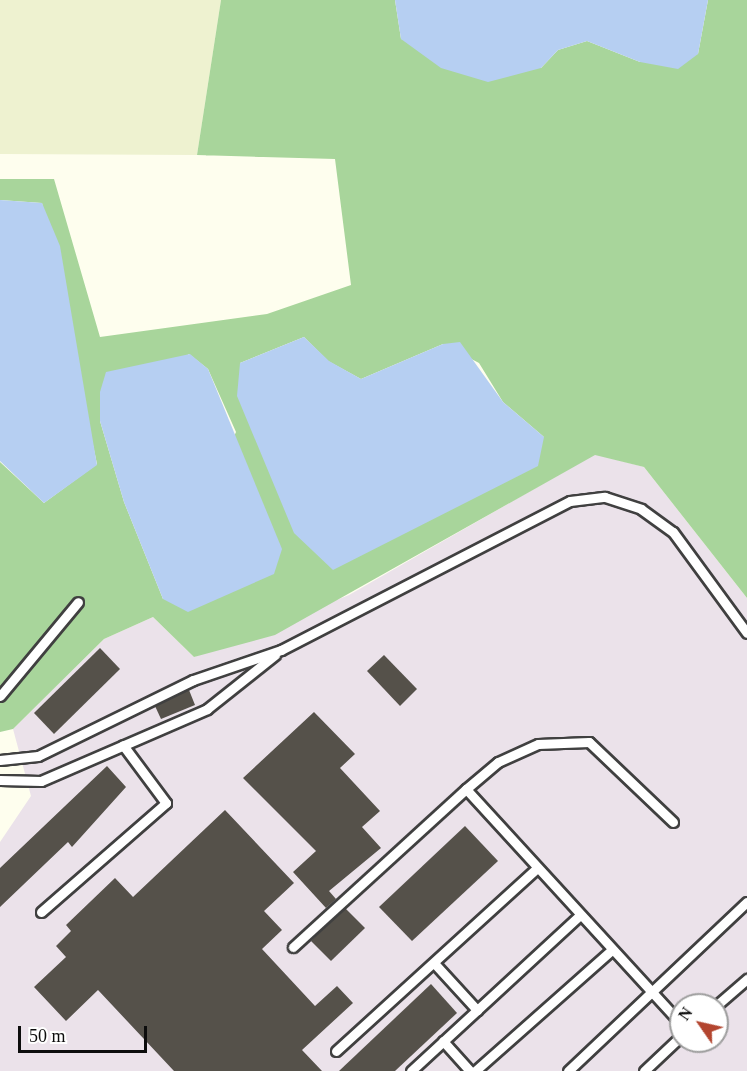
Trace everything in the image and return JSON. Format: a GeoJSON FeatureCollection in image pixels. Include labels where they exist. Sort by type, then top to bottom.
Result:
{"type":"FeatureCollection","features":[{"type":"Feature","properties":{"kind":"lane"},"geometry":{"type":"LineString","coordinates":[[0,760],[38,756],[193,680],[281,650],[570,501],[605,497],[641,509],[673,532],[747,633]]}},
{"type":"Feature","properties":{"kind":"lane"},"geometry":{"type":"LineString","coordinates":[[0,696],[78,602]]}},
{"type":"Feature","properties":{"kind":"lane"},"geometry":{"type":"LineString","coordinates":[[0,780],[41,781],[207,708],[281,650]]}},
{"type":"Feature","properties":{"kind":"lane"},"geometry":{"type":"LineString","coordinates":[[293,947],[498,762],[538,744],[589,742],[673,822]]}},
{"type":"Feature","properties":{"kind":"lane"},"geometry":{"type":"LineString","coordinates":[[41,912],[166,803],[123,745]]}},
{"type":"Feature","properties":{"kind":"lane"},"geometry":{"type":"LineString","coordinates":[[466,789],[669,1012]]}},
{"type":"Feature","properties":{"kind":"lane"},"geometry":{"type":"LineString","coordinates":[[336,1051],[537,867]]}},
{"type":"Feature","properties":{"kind":"lane"},"geometry":{"type":"LineString","coordinates":[[568,1071],[747,902]]}},
{"type":"Feature","properties":{"kind":"lane"},"geometry":{"type":"LineString","coordinates":[[411,1071],[580,915]]}},
{"type":"Feature","properties":{"kind":"lane"},"geometry":{"type":"LineString","coordinates":[[476,1071],[612,950]]}},
{"type":"Feature","properties":{"kind":"lane"},"geometry":{"type":"LineString","coordinates":[[434,963],[477,1010]]}},
{"type":"Feature","properties":{"kind":"lane"},"geometry":{"type":"LineString","coordinates":[[729,995],[747,979]]}},
{"type":"Feature","properties":{"kind":"lane"},"geometry":{"type":"LineString","coordinates":[[443,1041],[470,1071]]}},
{"type":"Feature","properties":{"kind":"lane"},"geometry":{"type":"LineString","coordinates":[[644,1071],[669,1047]]}},
{"type":"Feature","properties":{"kind":"shaded area"},"geometry":{"type":"Polygon","coordinates":[[[595,454],[644,467],[747,598],[747,1071],[0,1071],[0,842],[31,796],[13,729],[104,639],[153,617],[194,657],[349,595],[595,454]]]}},
{"type":"Feature","properties":{"kind":"green space"},"geometry":{"type":"Polygon","coordinates":[[[0,0],[221,0],[197,155],[0,154],[0,0]]]}},
{"type":"Feature","properties":{"kind":"green space"},"geometry":{"type":"Polygon","coordinates":[[[221,0],[395,0],[401,39],[541,68],[558,50],[587,41],[640,62],[698,54],[708,0],[747,0],[747,598],[644,467],[595,455],[275,635],[194,657],[153,617],[104,639],[13,729],[0,732],[0,462],[44,503],[97,464],[42,203],[0,200],[0,179],[54,179],[100,337],[267,314],[351,285],[335,159],[197,155],[221,0]],[[304,337],[240,363],[544,437],[503,402],[479,363],[443,344],[361,379],[328,361],[304,337]],[[189,354],[100,421],[124,502],[163,599],[236,432],[208,369],[189,354]]]}},
{"type":"Feature","properties":{"kind":"water"},"geometry":{"type":"Polygon","coordinates":[[[395,0],[708,0],[698,54],[678,69],[640,62],[587,41],[558,50],[541,68],[488,82],[441,68],[401,39],[395,0]]]}},
{"type":"Feature","properties":{"kind":"water"},"geometry":{"type":"Polygon","coordinates":[[[0,200],[42,203],[60,246],[97,465],[44,503],[0,461],[0,200]]]}},
{"type":"Feature","properties":{"kind":"water"},"geometry":{"type":"Polygon","coordinates":[[[304,337],[329,361],[361,379],[443,344],[460,342],[503,402],[544,437],[538,466],[333,570],[294,533],[237,396],[240,363],[304,337]]]}},
{"type":"Feature","properties":{"kind":"water"},"geometry":{"type":"Polygon","coordinates":[[[190,354],[208,369],[282,549],[274,574],[188,612],[163,599],[124,502],[100,421],[100,392],[106,372],[190,354]]]}},
{"type":"Feature","properties":{"kind":"building"},"geometry":{"type":"Polygon","coordinates":[[[100,648],[120,669],[54,734],[34,713],[100,648]]]}},
{"type":"Feature","properties":{"kind":"building"},"geometry":{"type":"Polygon","coordinates":[[[384,655],[417,689],[400,706],[367,671],[384,655]]]}},
{"type":"Feature","properties":{"kind":"building"},"geometry":{"type":"Polygon","coordinates":[[[189,690],[195,705],[161,719],[155,706],[189,690]]]}},
{"type":"Feature","properties":{"kind":"building"},"geometry":{"type":"Polygon","coordinates":[[[314,712],[355,754],[340,768],[380,811],[362,827],[381,848],[329,891],[336,899],[326,908],[293,872],[316,851],[243,778],[314,712]]]}},
{"type":"Feature","properties":{"kind":"building"},"geometry":{"type":"Polygon","coordinates":[[[107,766],[126,787],[72,847],[68,842],[0,907],[0,868],[107,766]]]}},
{"type":"Feature","properties":{"kind":"building"},"geometry":{"type":"Polygon","coordinates":[[[225,810],[294,883],[264,911],[282,930],[262,949],[315,1006],[337,986],[353,1003],[302,1050],[322,1071],[174,1071],[98,990],[66,1021],[34,987],[66,957],[56,946],[71,931],[66,925],[115,878],[133,897],[225,810]]]}},
{"type":"Feature","properties":{"kind":"building"},"geometry":{"type":"Polygon","coordinates":[[[465,826],[498,861],[412,941],[379,907],[465,826]]]}},
{"type":"Feature","properties":{"kind":"building"},"geometry":{"type":"Polygon","coordinates":[[[345,908],[365,928],[331,961],[311,941],[345,908]]]}},
{"type":"Feature","properties":{"kind":"building"},"geometry":{"type":"Polygon","coordinates":[[[431,984],[457,1013],[395,1071],[339,1071],[431,984]]]}}]}
